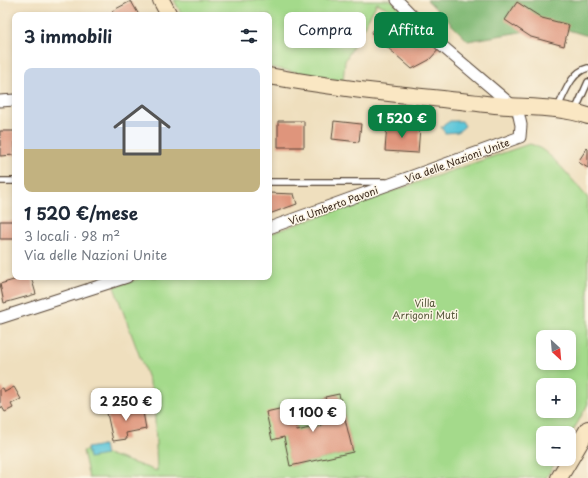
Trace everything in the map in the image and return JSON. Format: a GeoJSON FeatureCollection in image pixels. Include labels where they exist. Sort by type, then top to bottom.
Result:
{"type":"FeatureCollection","features":[{"type":"Feature","properties":{"kind":"main road"},"geometry":{"type":"LineString","coordinates":[[161,0],[167,12]]}},
{"type":"Feature","properties":{"kind":"main road"},"geometry":{"type":"LineString","coordinates":[[272,76],[359,90],[584,113]]}},
{"type":"Feature","properties":{"kind":"main road"},"geometry":{"type":"LineString","coordinates":[[559,478],[588,429]]}},
{"type":"Feature","properties":{"kind":"street"},"geometry":{"type":"LineString","coordinates":[[397,0],[442,46],[516,107]]}},
{"type":"Feature","properties":{"kind":"street"},"geometry":{"type":"LineString","coordinates":[[0,101],[12,100]]}},
{"type":"Feature","properties":{"kind":"street","name":"Via delle Nazioni Unite"},"geometry":{"type":"LineString","coordinates":[[397,182],[520,137],[521,124],[516,107]]}},
{"type":"Feature","properties":{"kind":"street","name":"Via Umberto Pavoni"},"geometry":{"type":"LineString","coordinates":[[272,227],[397,182]]}},
{"type":"Feature","properties":{"kind":"street"},"geometry":{"type":"LineString","coordinates":[[0,318],[118,280]]}},
{"type":"Feature","properties":{"kind":"lane"},"geometry":{"type":"LineString","coordinates":[[556,110],[569,85],[580,70],[588,68]]}},
{"type":"Feature","properties":{"kind":"lane"},"geometry":{"type":"LineString","coordinates":[[584,113],[588,82]]}},
{"type":"Feature","properties":{"kind":"lane"},"geometry":{"type":"LineString","coordinates":[[0,181],[12,181]]}},
{"type":"Feature","properties":{"kind":"lane","name":"Via delle Nazioni Unite"},"geometry":{"type":"LineString","coordinates":[[272,182],[397,182]]}},
{"type":"Feature","properties":{"kind":"green space"},"geometry":{"type":"Polygon","coordinates":[[[174,0],[391,0],[404,12],[395,12],[377,3],[366,23],[366,12],[284,12],[284,48],[352,48],[345,61],[343,81],[272,68],[272,12],[180,12],[174,0]]]}},
{"type":"Feature","properties":{"kind":"green space"},"geometry":{"type":"Polygon","coordinates":[[[427,0],[588,0],[588,36],[555,26],[468,41],[448,21],[448,12],[439,12],[427,0]]]}},
{"type":"Feature","properties":{"kind":"green space","name":"Villa Arrigoni Muti"},"geometry":{"type":"Polygon","coordinates":[[[529,144],[536,146],[553,158],[588,198],[588,404],[576,426],[536,426],[536,466],[553,466],[546,478],[89,478],[83,451],[92,449],[157,471],[154,395],[114,287],[135,280],[272,280],[272,233],[529,144]],[[339,394],[325,397],[327,406],[318,408],[322,425],[297,431],[292,406],[284,437],[291,466],[353,452],[339,394]]]}},
{"type":"Feature","properties":{"kind":"water"},"geometry":{"type":"Polygon","coordinates":[[[450,121],[462,121],[465,126],[458,132],[445,133],[441,127],[450,121]]]}},
{"type":"Feature","properties":{"kind":"water"},"geometry":{"type":"Polygon","coordinates":[[[104,445],[106,455],[89,458],[87,448],[104,445]]]}},
{"type":"Feature","properties":{"kind":"building"},"geometry":{"type":"Polygon","coordinates":[[[131,1],[137,12],[113,12],[112,11],[131,1]]]}},
{"type":"Feature","properties":{"kind":"building"},"geometry":{"type":"Polygon","coordinates":[[[517,2],[542,18],[569,25],[564,46],[531,37],[505,20],[517,2]]]}},
{"type":"Feature","properties":{"kind":"building"},"geometry":{"type":"Polygon","coordinates":[[[388,48],[440,48],[429,60],[412,69],[388,48]]]}},
{"type":"Feature","properties":{"kind":"building"},"geometry":{"type":"Polygon","coordinates":[[[278,121],[304,121],[304,147],[278,147],[278,121]]]}},
{"type":"Feature","properties":{"kind":"building"},"geometry":{"type":"Polygon","coordinates":[[[334,121],[361,124],[359,142],[332,139],[334,121]]]}},
{"type":"Feature","properties":{"kind":"building"},"geometry":{"type":"Polygon","coordinates":[[[387,124],[420,127],[418,153],[385,151],[387,124]]]}},
{"type":"Feature","properties":{"kind":"building"},"geometry":{"type":"Polygon","coordinates":[[[0,131],[12,131],[12,155],[0,156],[0,131]]]}},
{"type":"Feature","properties":{"kind":"building"},"geometry":{"type":"Polygon","coordinates":[[[587,148],[588,149],[588,168],[578,162],[587,148]]]}},
{"type":"Feature","properties":{"kind":"building"},"geometry":{"type":"Polygon","coordinates":[[[272,193],[294,194],[297,204],[272,213],[272,193]]]}},
{"type":"Feature","properties":{"kind":"building"},"geometry":{"type":"Polygon","coordinates":[[[0,221],[12,221],[12,239],[0,239],[0,221]]]}},
{"type":"Feature","properties":{"kind":"building"},"geometry":{"type":"Polygon","coordinates":[[[14,280],[32,280],[36,294],[4,303],[0,284],[14,280]]]}},
{"type":"Feature","properties":{"kind":"building"},"geometry":{"type":"Polygon","coordinates":[[[14,387],[21,399],[11,404],[13,408],[5,412],[2,407],[0,408],[0,389],[3,388],[5,392],[14,387]]]}},
{"type":"Feature","properties":{"kind":"building"},"geometry":{"type":"Polygon","coordinates":[[[339,394],[353,452],[290,466],[284,437],[272,440],[266,412],[292,406],[297,431],[322,425],[318,408],[327,406],[325,397],[339,394]]]}},
{"type":"Feature","properties":{"kind":"building"},"geometry":{"type":"Polygon","coordinates":[[[142,406],[146,429],[126,433],[127,439],[113,441],[107,413],[142,406]]]}}]}
